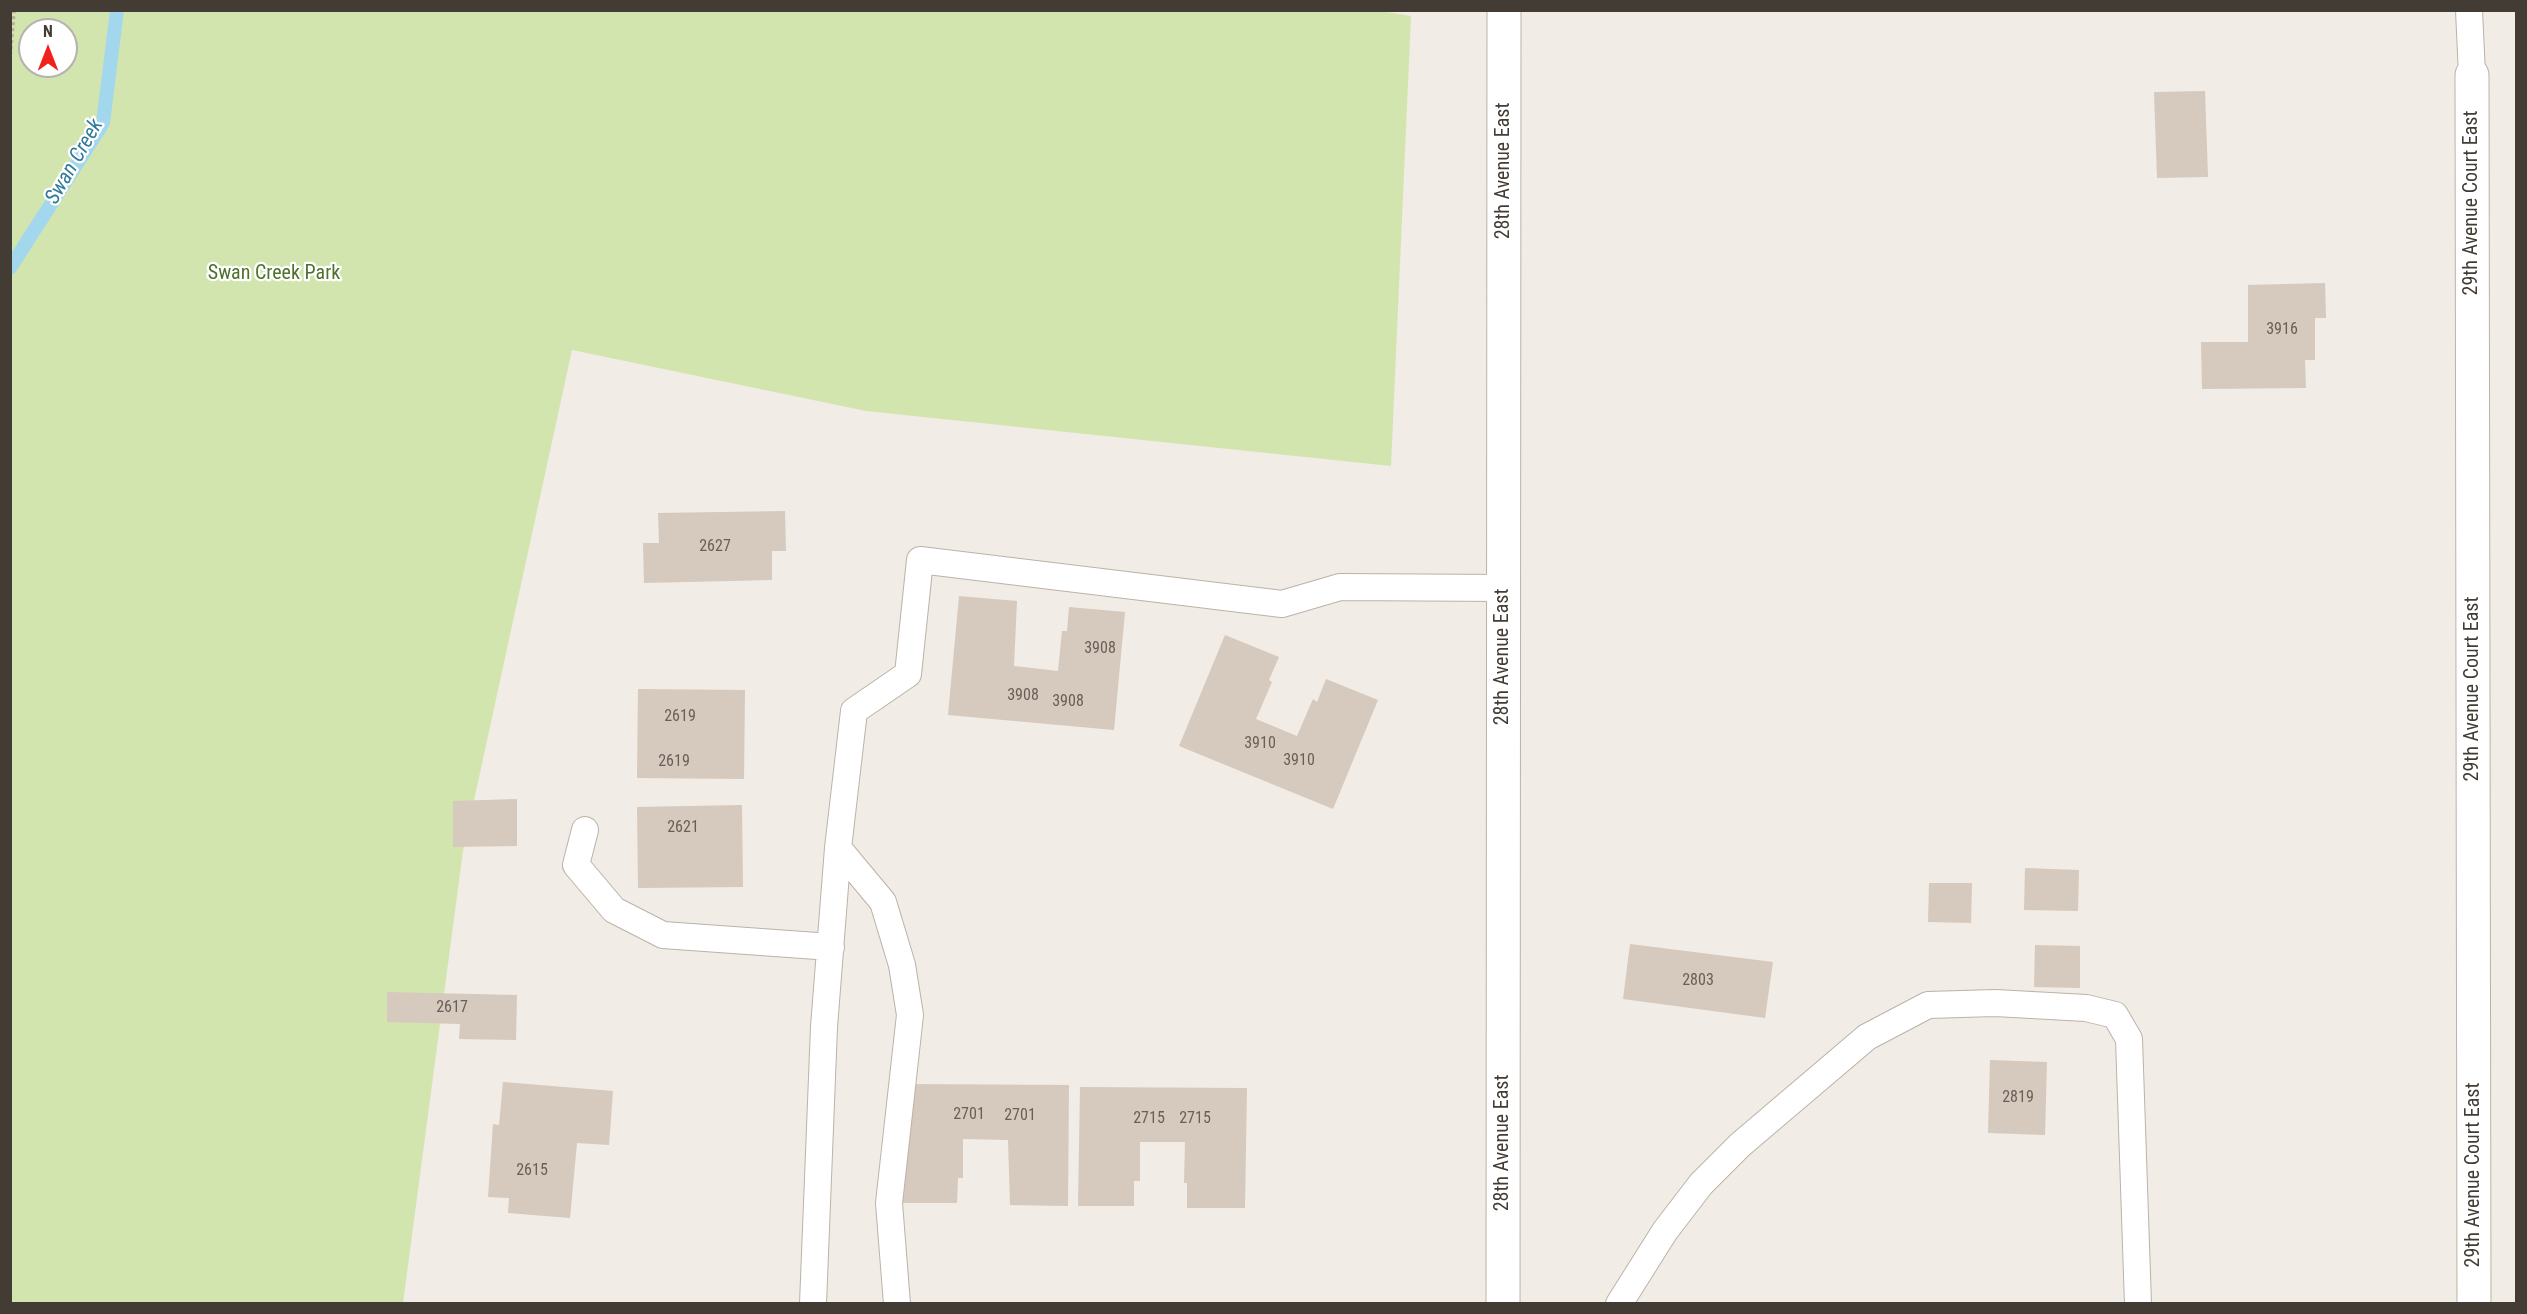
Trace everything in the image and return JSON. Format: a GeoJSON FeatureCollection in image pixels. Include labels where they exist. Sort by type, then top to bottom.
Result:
{"type":"FeatureCollection","features":[{"type":"Feature","properties":{"kind":"street","name":"28th Avenue East"},"geometry":{"type":"LineString","coordinates":[[1503,1304],[1504,10]]}},
{"type":"Feature","properties":{"kind":"street","name":"29th Avenue Court East"},"geometry":{"type":"LineString","coordinates":[[2472,75],[2474,1304]]}},
{"type":"Feature","properties":{"kind":"lane"},"geometry":{"type":"LineString","coordinates":[[2469,10],[2472,75]]}},
{"type":"Feature","properties":{"kind":"lane"},"geometry":{"type":"LineString","coordinates":[[813,1304],[824,1038],[838,848],[854,711],[908,674],[920,560],[1282,604],[1340,587],[1503,588]]}},
{"type":"Feature","properties":{"kind":"lane"},"geometry":{"type":"LineString","coordinates":[[585,830],[576,865],[614,910],[663,935],[831,947]]}},
{"type":"Feature","properties":{"kind":"lane"},"geometry":{"type":"LineString","coordinates":[[838,848],[883,902],[902,965],[910,1015],[889,1203],[897,1304]]}},
{"type":"Feature","properties":{"kind":"lane"},"geometry":{"type":"LineString","coordinates":[[1618,1304],[1665,1231],[1701,1184],[1740,1145],[1867,1037],[1928,1005],[1995,1003],[2086,1008],[2115,1015],[2129,1039],[2138,1304]]}},
{"type":"Feature","properties":{"kind":"path"},"geometry":{"type":"LineString","coordinates":[[10,55],[14,10]]}},
{"type":"Feature","properties":{"kind":"green space","name":"Swan Creek Park"},"geometry":{"type":"Polygon","coordinates":[[[1375,10],[1411,16],[1391,466],[866,411],[572,350],[463,851],[403,1303],[11,1303],[10,11],[1375,10]]]}},
{"type":"Feature","properties":{"kind":"building"},"geometry":{"type":"Polygon","coordinates":[[[2205,91],[2208,177],[2157,178],[2154,92],[2205,91]]]}},
{"type":"Feature","properties":{"kind":"building"},"geometry":{"type":"Polygon","coordinates":[[[2325,283],[2326,318],[2315,318],[2315,360],[2305,360],[2306,388],[2202,389],[2201,342],[2248,342],[2248,285],[2325,283]]]}},
{"type":"Feature","properties":{"kind":"building"},"geometry":{"type":"Polygon","coordinates":[[[785,511],[786,551],[772,551],[772,580],[644,583],[643,543],[659,543],[658,513],[785,511]]]}},
{"type":"Feature","properties":{"kind":"building"},"geometry":{"type":"Polygon","coordinates":[[[959,596],[1017,601],[1014,666],[1058,671],[1062,631],[1067,631],[1069,607],[1125,612],[1114,730],[948,715],[959,596]]]}},
{"type":"Feature","properties":{"kind":"building"},"geometry":{"type":"Polygon","coordinates":[[[1225,635],[1279,657],[1269,680],[1272,682],[1256,719],[1297,736],[1313,699],[1317,702],[1326,679],[1378,700],[1333,809],[1179,746],[1225,635]]]}},
{"type":"Feature","properties":{"kind":"building"},"geometry":{"type":"Polygon","coordinates":[[[638,689],[745,690],[744,779],[637,778],[638,689]]]}},
{"type":"Feature","properties":{"kind":"building"},"geometry":{"type":"Polygon","coordinates":[[[517,799],[517,846],[453,847],[453,801],[517,799]]]}},
{"type":"Feature","properties":{"kind":"building"},"geometry":{"type":"Polygon","coordinates":[[[742,805],[743,887],[638,888],[637,807],[742,805]]]}},
{"type":"Feature","properties":{"kind":"building"},"geometry":{"type":"Polygon","coordinates":[[[2025,868],[2079,870],[2078,911],[2024,910],[2025,868]]]}},
{"type":"Feature","properties":{"kind":"building"},"geometry":{"type":"Polygon","coordinates":[[[1929,883],[1972,883],[1971,923],[1928,922],[1929,883]]]}},
{"type":"Feature","properties":{"kind":"building"},"geometry":{"type":"Polygon","coordinates":[[[1630,944],[1773,962],[1765,1018],[1623,999],[1630,944]]]}},
{"type":"Feature","properties":{"kind":"building"},"geometry":{"type":"Polygon","coordinates":[[[2035,945],[2080,946],[2080,988],[2034,987],[2035,945]]]}},
{"type":"Feature","properties":{"kind":"building"},"geometry":{"type":"Polygon","coordinates":[[[387,992],[517,995],[516,1040],[459,1039],[460,1024],[387,1022],[387,992]]]}},
{"type":"Feature","properties":{"kind":"building"},"geometry":{"type":"Polygon","coordinates":[[[1990,1060],[2047,1062],[2045,1135],[1988,1133],[1990,1060]]]}},
{"type":"Feature","properties":{"kind":"building"},"geometry":{"type":"Polygon","coordinates":[[[503,1082],[613,1091],[609,1145],[577,1143],[570,1218],[508,1213],[509,1198],[488,1197],[493,1124],[499,1125],[503,1082]]]}},
{"type":"Feature","properties":{"kind":"building"},"geometry":{"type":"Polygon","coordinates":[[[903,1084],[1069,1085],[1068,1206],[1010,1205],[1008,1140],[963,1139],[963,1178],[958,1178],[957,1203],[902,1203],[903,1084]]]}},
{"type":"Feature","properties":{"kind":"building"},"geometry":{"type":"Polygon","coordinates":[[[1080,1087],[1247,1088],[1245,1208],[1187,1208],[1187,1183],[1184,1183],[1185,1142],[1140,1142],[1140,1181],[1134,1181],[1134,1206],[1078,1206],[1080,1087]]]}},
{"type":"Feature","properties":{"kind":"waterway","name":"Swan Creek"},"geometry":{"type":"LineString","coordinates":[[10,268],[103,123],[117,10]]}}]}
